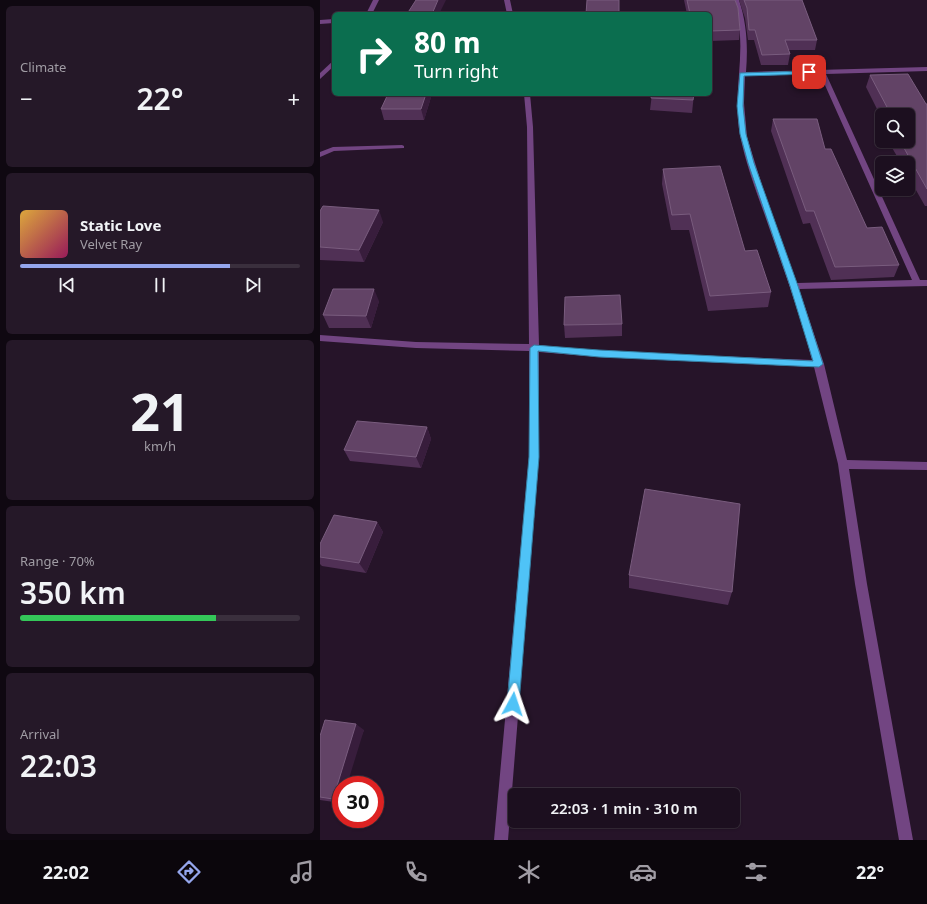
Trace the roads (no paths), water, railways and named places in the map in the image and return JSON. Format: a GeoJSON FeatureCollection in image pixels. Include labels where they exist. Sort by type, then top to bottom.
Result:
{"type":"FeatureCollection","features":[{"type":"Feature","properties":{"kind":"street"},"geometry":{"type":"LineString","coordinates":[[370,12],[376,0]]}},
{"type":"Feature","properties":{"kind":"street"},"geometry":{"type":"LineString","coordinates":[[507,0],[510,12]]}},
{"type":"Feature","properties":{"kind":"street"},"geometry":{"type":"LineString","coordinates":[[736,0],[742,18],[744,38],[740,106],[743,134],[751,163],[794,286],[819,364],[843,464],[856,554],[906,840]]}},
{"type":"Feature","properties":{"kind":"street"},"geometry":{"type":"LineString","coordinates":[[320,22],[332,22]]}},
{"type":"Feature","properties":{"kind":"street"},"geometry":{"type":"LineString","coordinates":[[320,77],[332,64]]}},
{"type":"Feature","properties":{"kind":"street"},"geometry":{"type":"LineString","coordinates":[[742,74],[927,69]]}},
{"type":"Feature","properties":{"kind":"street"},"geometry":{"type":"LineString","coordinates":[[822,72],[863,160],[917,283]]}},
{"type":"Feature","properties":{"kind":"street"},"geometry":{"type":"LineString","coordinates":[[501,840],[534,457],[534,300],[531,243],[530,126],[527,96]]}},
{"type":"Feature","properties":{"kind":"street"},"geometry":{"type":"LineString","coordinates":[[320,155],[332,149],[402,147]]}},
{"type":"Feature","properties":{"kind":"street"},"geometry":{"type":"LineString","coordinates":[[794,286],[927,282]]}},
{"type":"Feature","properties":{"kind":"street"},"geometry":{"type":"LineString","coordinates":[[320,338],[416,344],[534,348],[599,354],[819,364]]}},
{"type":"Feature","properties":{"kind":"street"},"geometry":{"type":"LineString","coordinates":[[843,464],[927,466]]}}]}
